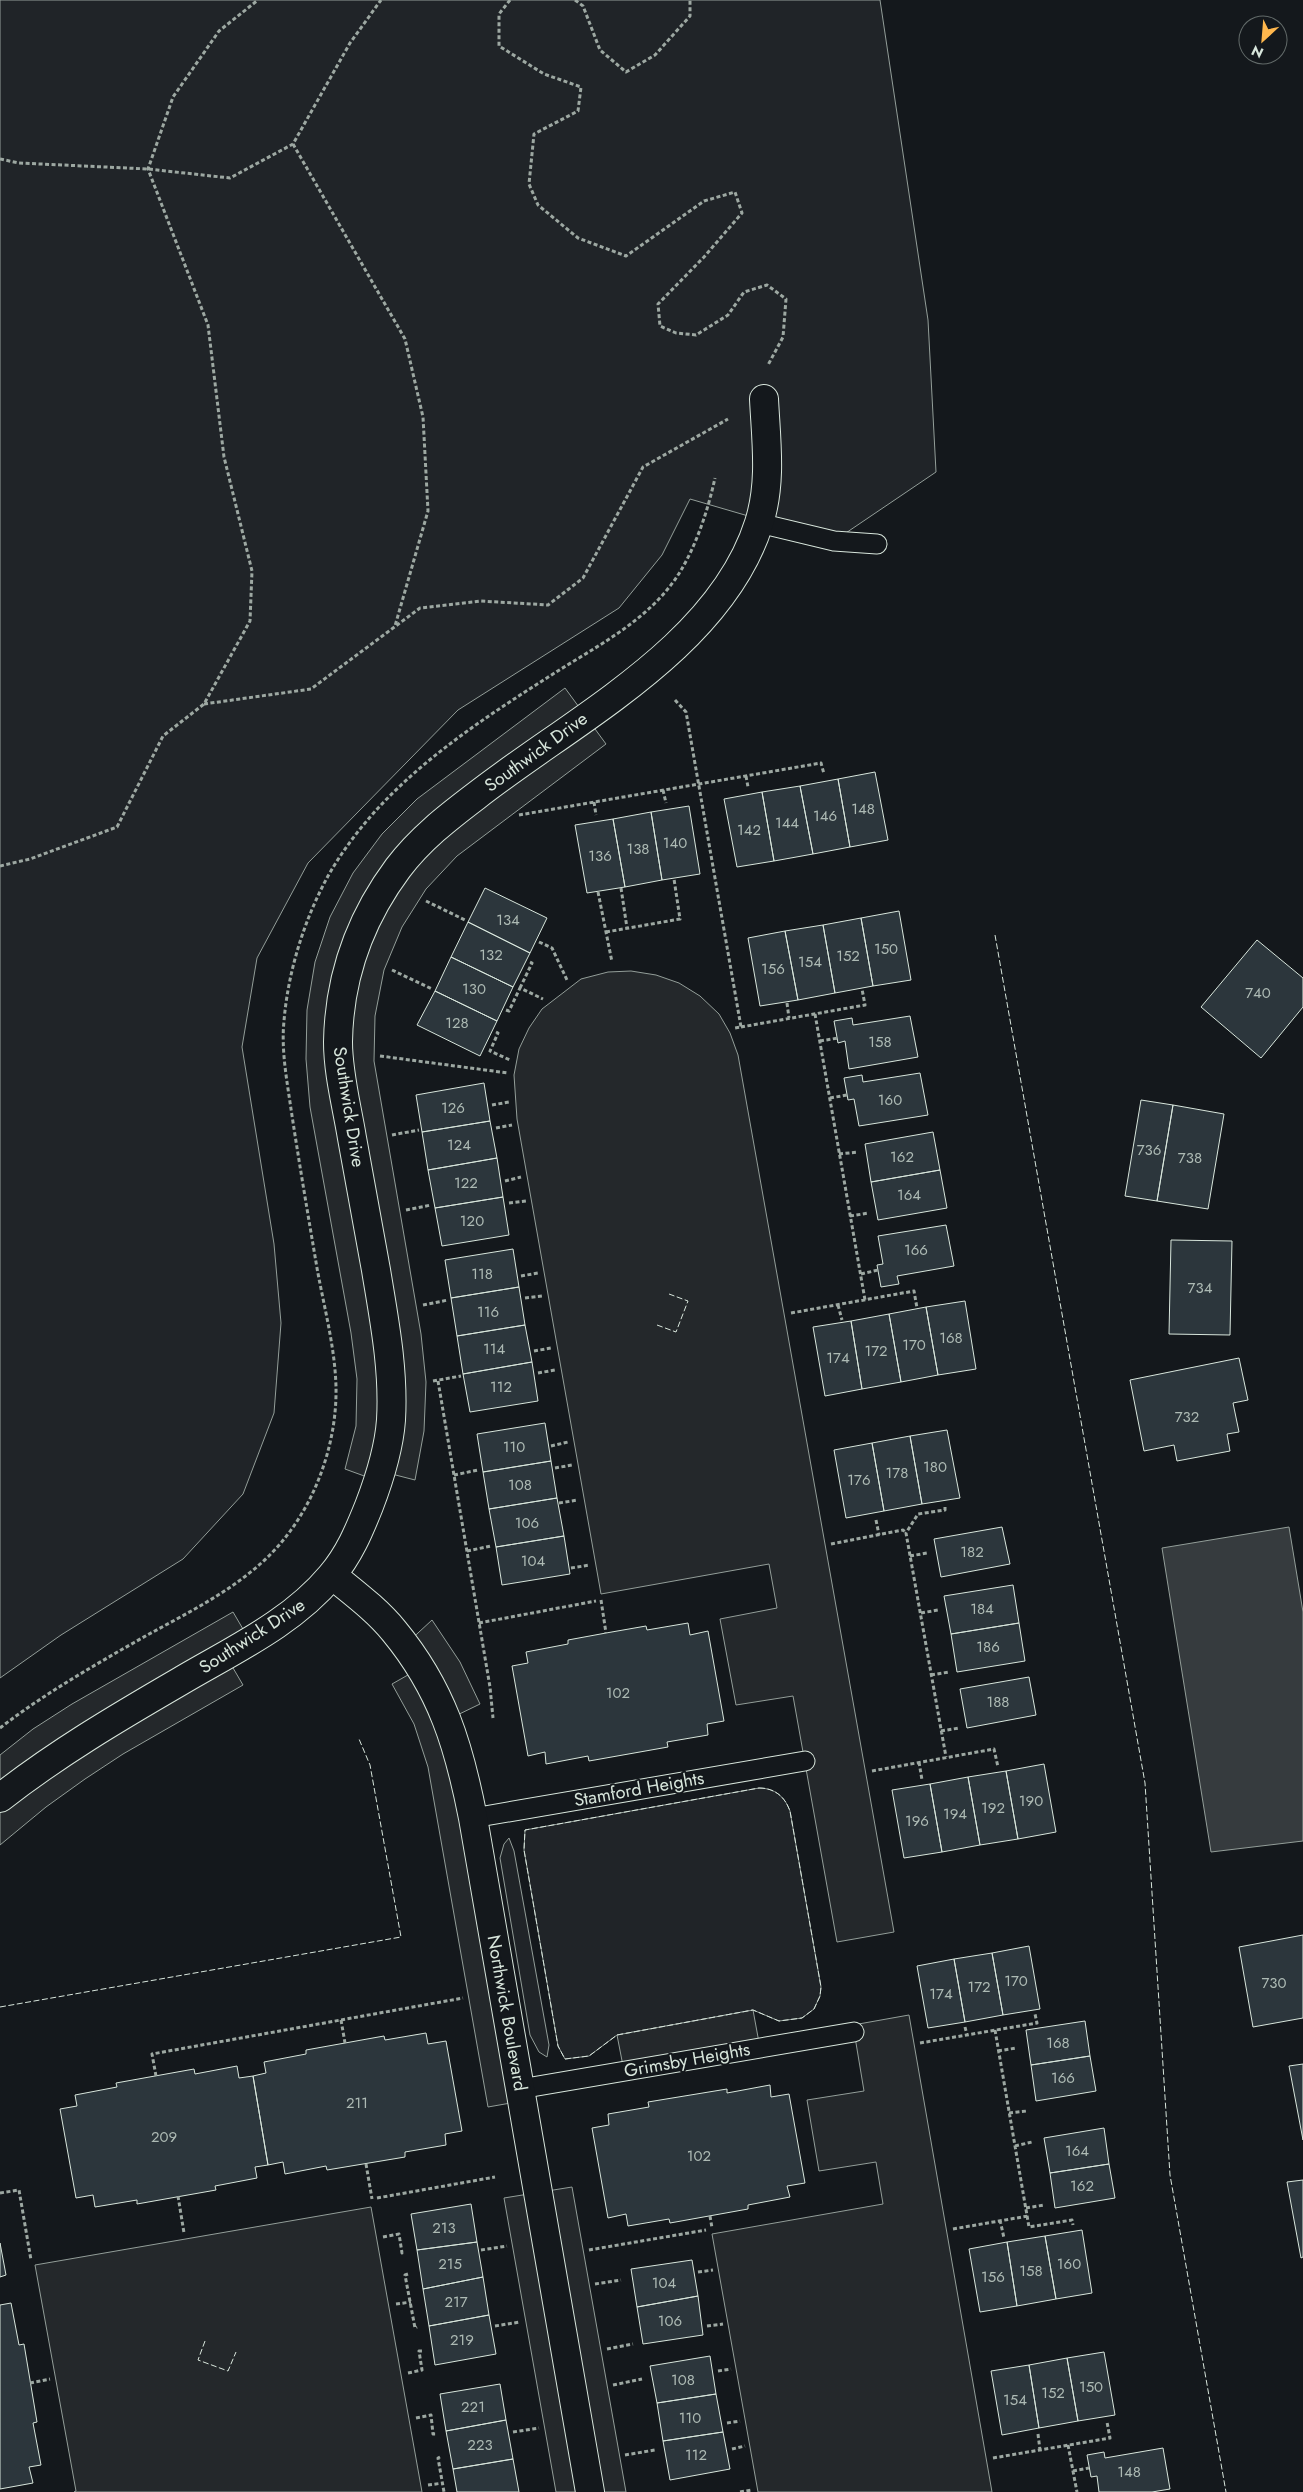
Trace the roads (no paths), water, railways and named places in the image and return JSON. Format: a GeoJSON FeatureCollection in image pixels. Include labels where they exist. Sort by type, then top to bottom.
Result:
{"type":"FeatureCollection","features":[{"type":"Feature","properties":{"kind":"street","name":"Southwick Drive"},"geometry":{"type":"LineString","coordinates":[[0,1798],[44,1764],[261,1634],[306,1602],[332,1575],[354,1544],[377,1485],[391,1424],[390,1374],[385,1324],[344,1094],[338,1044],[342,994],[353,950],[373,906],[398,868],[429,832],[492,783],[663,658],[692,631],[716,600],[740,564],[759,524],[768,465],[764,399]]}},
{"type":"Feature","properties":{"kind":"street","name":"Northwick Boulevard"},"geometry":{"type":"LineString","coordinates":[[332,1575],[367,1604],[394,1630],[422,1667],[440,1700],[455,1742],[473,1818],[590,2492]]}},
{"type":"Feature","properties":{"kind":"lane"},"geometry":{"type":"LineString","coordinates":[[759,524],[834,541],[877,544]]}},
{"type":"Feature","properties":{"kind":"lane","name":"Stamford Heights"},"geometry":{"type":"LineString","coordinates":[[473,1818],[805,1760]]}},
{"type":"Feature","properties":{"kind":"lane","name":"Grimsby Heights"},"geometry":{"type":"LineString","coordinates":[[520,2089],[854,2032]]}}]}
